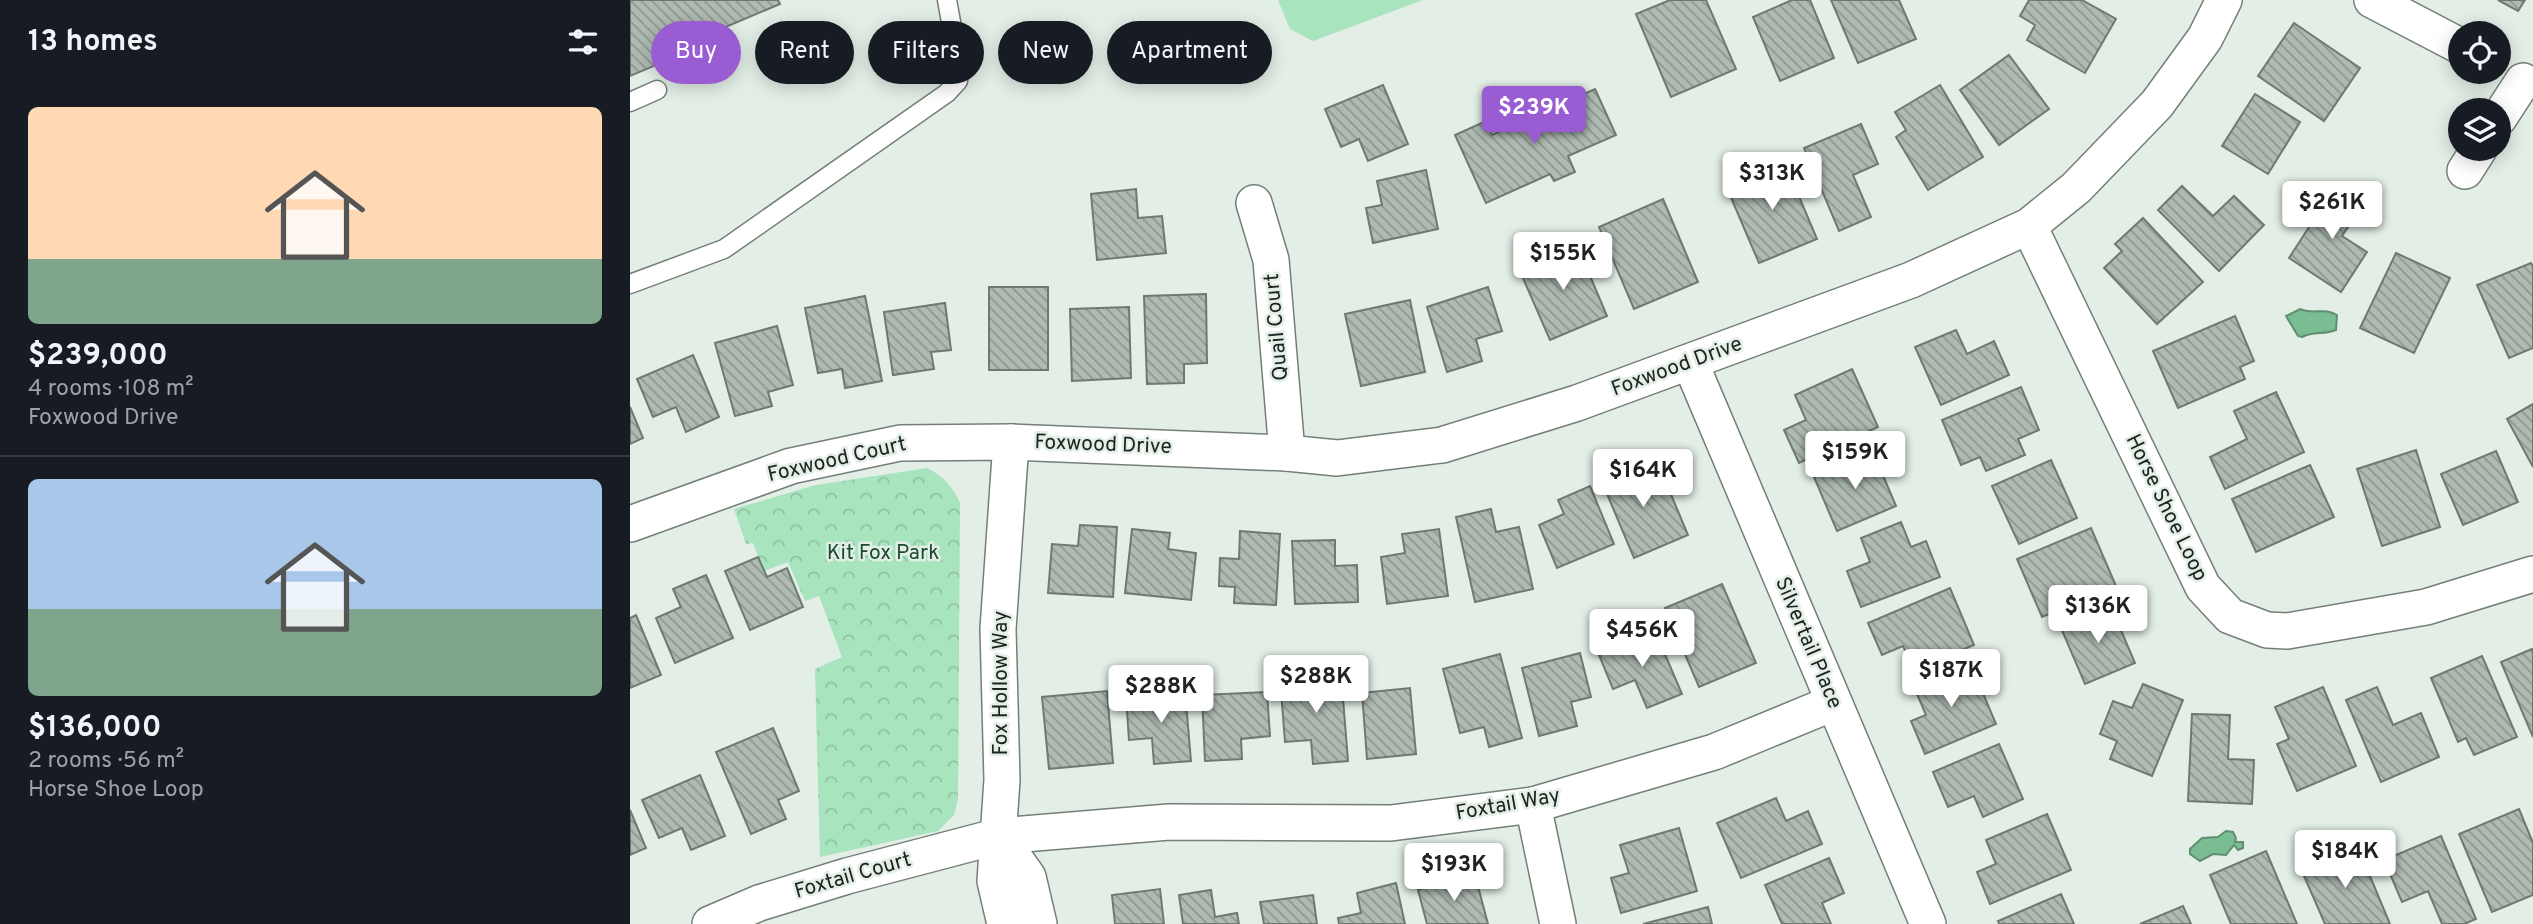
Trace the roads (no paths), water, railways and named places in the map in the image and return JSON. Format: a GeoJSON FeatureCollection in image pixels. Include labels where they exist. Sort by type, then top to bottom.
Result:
{"type":"FeatureCollection","features":[{"type":"Feature","properties":{"kind":"street","name":"Foxwood Drive"},"geometry":{"type":"LineString","coordinates":[[1011,442],[1287,453],[1337,458],[1442,445],[1577,403],[1690,362],[1911,280],[2029,226],[2076,188],[2157,104],[2205,38],[2224,0]]}},
{"type":"Feature","properties":{"kind":"street"},"geometry":{"type":"LineString","coordinates":[[2372,0],[2448,40]]}},
{"type":"Feature","properties":{"kind":"street"},"geometry":{"type":"LineString","coordinates":[[2508,98],[2518,78]]}},
{"type":"Feature","properties":{"kind":"street","name":"Quail Court"},"geometry":{"type":"LineString","coordinates":[[1254,203],[1271,260],[1287,453]]}},
{"type":"Feature","properties":{"kind":"street","name":"Horse Shoe Loop"},"geometry":{"type":"LineString","coordinates":[[2029,226],[2203,587],[2230,616],[2267,630],[2287,631],[2426,607],[2533,574]]}},
{"type":"Feature","properties":{"kind":"street","name":"Silvertail Place"},"geometry":{"type":"LineString","coordinates":[[1690,362],[1928,924]]}},
{"type":"Feature","properties":{"kind":"street","name":"Foxwood Court"},"geometry":{"type":"LineString","coordinates":[[630,524],[791,466],[901,443],[1011,442]]}},
{"type":"Feature","properties":{"kind":"street","name":"Fox Hollow Way"},"geometry":{"type":"LineString","coordinates":[[1005,924],[995,881],[1002,780],[998,629],[1011,442]]}},
{"type":"Feature","properties":{"kind":"street","name":"Foxtail Way"},"geometry":{"type":"LineString","coordinates":[[999,836],[1169,822],[1391,823],[1533,805],[1714,752],[1833,703]]}},
{"type":"Feature","properties":{"kind":"street"},"geometry":{"type":"LineString","coordinates":[[1533,805],[1558,924]]}},
{"type":"Feature","properties":{"kind":"street"},"geometry":{"type":"LineString","coordinates":[[999,836],[1028,877],[1039,924]]}},
{"type":"Feature","properties":{"kind":"street","name":"Foxtail Court"},"geometry":{"type":"LineString","coordinates":[[710,924],[759,903],[847,876],[999,836]]}},
{"type":"Feature","properties":{"kind":"lane"},"geometry":{"type":"LineString","coordinates":[[630,284],[724,249],[947,93],[958,81],[959,66],[947,0]]}},
{"type":"Feature","properties":{"kind":"lane"},"geometry":{"type":"LineString","coordinates":[[630,102],[657,90]]}},
{"type":"Feature","properties":{"kind":"park label","name":"Kit Fox Park"},"geometry":{"type":"Point","coordinates":[883,553]}}]}
